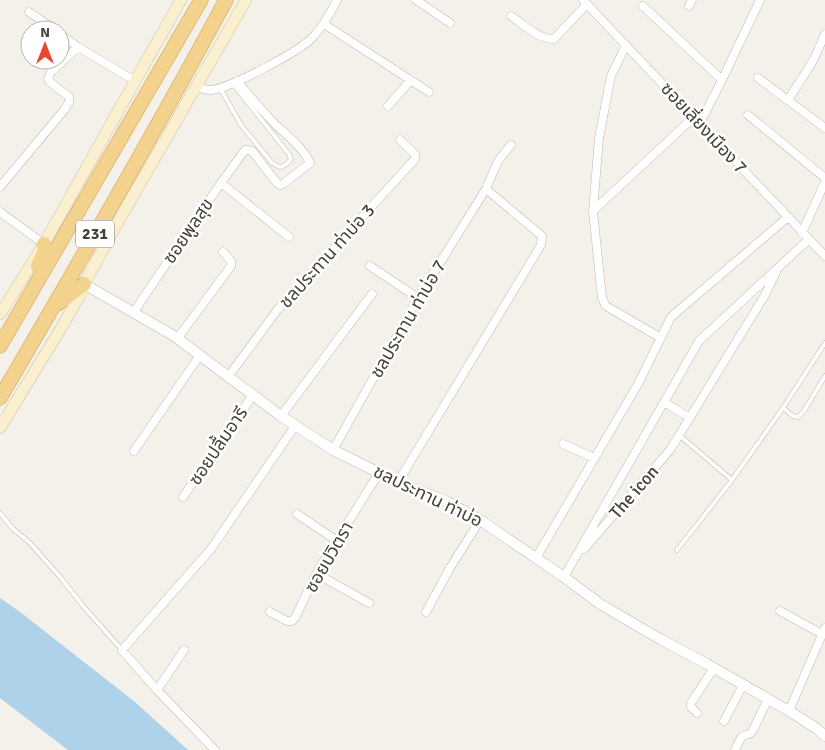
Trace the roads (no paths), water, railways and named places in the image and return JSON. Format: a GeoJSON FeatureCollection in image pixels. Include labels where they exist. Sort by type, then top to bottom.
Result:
{"type":"FeatureCollection","features":[{"type":"Feature","properties":{"kind":"highway","name":"231"},"geometry":{"type":"LineString","coordinates":[[0,346],[201,0]]}},
{"type":"Feature","properties":{"kind":"highway","name":"231"},"geometry":{"type":"LineString","coordinates":[[0,398],[184,78],[226,0]]}},
{"type":"Feature","properties":{"kind":"highway"},"geometry":{"type":"LineString","coordinates":[[31,293],[33,277],[45,250],[44,244]]}},
{"type":"Feature","properties":{"kind":"highway"},"geometry":{"type":"LineString","coordinates":[[53,307],[84,284]]}},
{"type":"Feature","properties":{"kind":"main road"},"geometry":{"type":"LineString","coordinates":[[0,314],[44,244],[135,80],[182,0]]}},
{"type":"Feature","properties":{"kind":"main road"},"geometry":{"type":"LineString","coordinates":[[0,428],[63,325],[118,222],[246,0]]}},
{"type":"Feature","properties":{"kind":"street"},"geometry":{"type":"LineString","coordinates":[[196,85],[203,90],[220,88],[292,53],[311,39],[324,24],[337,0]]}},
{"type":"Feature","properties":{"kind":"street"},"geometry":{"type":"LineString","coordinates":[[416,0],[450,22]]}},
{"type":"Feature","properties":{"kind":"street"},"geometry":{"type":"LineString","coordinates":[[592,211],[697,120],[722,80],[760,0]]}},
{"type":"Feature","properties":{"kind":"street"},"geometry":{"type":"LineString","coordinates":[[511,16],[540,36],[554,39],[585,2]]}},
{"type":"Feature","properties":{"kind":"street","name":"ซอยเลี่ยงเมือง 7"},"geometry":{"type":"LineString","coordinates":[[585,2],[825,256]]}},
{"type":"Feature","properties":{"kind":"street"},"geometry":{"type":"LineString","coordinates":[[643,6],[722,80]]}},
{"type":"Feature","properties":{"kind":"street"},"geometry":{"type":"LineString","coordinates":[[29,12],[40,20]]}},
{"type":"Feature","properties":{"kind":"street"},"geometry":{"type":"LineString","coordinates":[[324,24],[429,92]]}},
{"type":"Feature","properties":{"kind":"street"},"geometry":{"type":"LineString","coordinates":[[788,100],[813,61],[825,34]]}},
{"type":"Feature","properties":{"kind":"street"},"geometry":{"type":"LineString","coordinates":[[70,41],[135,80]]}},
{"type":"Feature","properties":{"kind":"street"},"geometry":{"type":"LineString","coordinates":[[626,45],[611,76],[598,138],[592,211],[602,298],[606,306],[661,338]]}},
{"type":"Feature","properties":{"kind":"street"},"geometry":{"type":"LineString","coordinates":[[0,187],[69,102],[68,97],[50,82],[48,78],[51,72],[78,47]]}},
{"type":"Feature","properties":{"kind":"street"},"geometry":{"type":"LineString","coordinates":[[758,78],[825,128]]}},
{"type":"Feature","properties":{"kind":"street"},"geometry":{"type":"LineString","coordinates":[[388,106],[410,80]]}},
{"type":"Feature","properties":{"kind":"street","name":"ซอยพูลสุข"},"geometry":{"type":"LineString","coordinates":[[133,313],[244,150],[252,151],[280,185],[310,164],[295,143],[235,82]]}},
{"type":"Feature","properties":{"kind":"street"},"geometry":{"type":"LineString","coordinates":[[748,115],[825,178]]}},
{"type":"Feature","properties":{"kind":"street","name":"ชลประทาน ท่าบ่อ 3"},"geometry":{"type":"LineString","coordinates":[[228,377],[278,309],[415,160],[415,154],[400,140]]}},
{"type":"Feature","properties":{"kind":"street","name":"ชลประทาน ท่าบ่อ 7"},"geometry":{"type":"LineString","coordinates":[[333,450],[418,298],[486,189],[498,161],[511,145]]}},
{"type":"Feature","properties":{"kind":"street"},"geometry":{"type":"LineString","coordinates":[[802,233],[825,182]]}},
{"type":"Feature","properties":{"kind":"street"},"geometry":{"type":"LineString","coordinates":[[221,183],[289,237]]}},
{"type":"Feature","properties":{"kind":"street"},"geometry":{"type":"LineString","coordinates":[[398,482],[541,245],[542,236],[486,189]]}},
{"type":"Feature","properties":{"kind":"street"},"geometry":{"type":"LineString","coordinates":[[0,212],[44,244]]}},
{"type":"Feature","properties":{"kind":"street"},"geometry":{"type":"LineString","coordinates":[[536,558],[638,384],[671,317],[788,217]]}},
{"type":"Feature","properties":{"kind":"street","name":"The icon"},"geometry":{"type":"LineString","coordinates":[[564,577],[699,342],[808,239]]}},
{"type":"Feature","properties":{"kind":"street"},"geometry":{"type":"LineString","coordinates":[[177,339],[231,266],[231,260],[223,252]]}},
{"type":"Feature","properties":{"kind":"street"},"geometry":{"type":"LineString","coordinates":[[370,266],[418,298]]}},
{"type":"Feature","properties":{"kind":"street","name":"The icon"},"geometry":{"type":"LineString","coordinates":[[573,562],[670,450],[765,295],[779,266]]}},
{"type":"Feature","properties":{"kind":"street","name":"ชลประทาน ท่าบ่อ"},"geometry":{"type":"LineString","coordinates":[[84,284],[177,339],[295,426],[333,450],[398,482],[448,502],[480,520],[600,604],[788,710],[825,736]]}},
{"type":"Feature","properties":{"kind":"street"},"geometry":{"type":"LineString","coordinates":[[282,416],[372,294]]}},
{"type":"Feature","properties":{"kind":"street"},"geometry":{"type":"LineString","coordinates":[[134,451],[200,355]]}},
{"type":"Feature","properties":{"kind":"street","name":"ซอยปลื้มอารี"},"geometry":{"type":"LineString","coordinates":[[183,497],[253,395]]}},
{"type":"Feature","properties":{"kind":"street"},"geometry":{"type":"LineString","coordinates":[[664,402],[690,418]]}},
{"type":"Feature","properties":{"kind":"street"},"geometry":{"type":"LineString","coordinates":[[215,750],[122,650],[211,549],[295,426]]}},
{"type":"Feature","properties":{"kind":"street"},"geometry":{"type":"LineString","coordinates":[[564,444],[594,458]]}},
{"type":"Feature","properties":{"kind":"street","name":"ซอยปวิตรา"},"geometry":{"type":"LineString","coordinates":[[270,612],[287,621],[292,621],[295,618],[317,574],[379,472]]}},
{"type":"Feature","properties":{"kind":"street"},"geometry":{"type":"LineString","coordinates":[[297,514],[337,541]]}},
{"type":"Feature","properties":{"kind":"street"},"geometry":{"type":"LineString","coordinates":[[426,612],[450,568],[480,520]]}},
{"type":"Feature","properties":{"kind":"street"},"geometry":{"type":"LineString","coordinates":[[317,574],[369,602]]}},
{"type":"Feature","properties":{"kind":"street"},"geometry":{"type":"LineString","coordinates":[[780,611],[824,631],[788,710]]}},
{"type":"Feature","properties":{"kind":"street"},"geometry":{"type":"LineString","coordinates":[[158,690],[184,650]]}},
{"type":"Feature","properties":{"kind":"street"},"geometry":{"type":"LineString","coordinates":[[697,712],[691,707],[691,703],[714,668]]}},
{"type":"Feature","properties":{"kind":"street"},"geometry":{"type":"LineString","coordinates":[[724,721],[743,685]]}},
{"type":"Feature","properties":{"kind":"street"},"geometry":{"type":"LineString","coordinates":[[735,750],[742,738],[752,732],[768,699]]}},
{"type":"Feature","properties":{"kind":"lane"},"geometry":{"type":"LineString","coordinates":[[220,88],[240,125],[272,163],[280,167],[288,163],[290,159],[289,154],[235,82]]}},
{"type":"Feature","properties":{"kind":"lane"},"geometry":{"type":"LineString","coordinates":[[677,550],[732,480],[783,408],[825,343]]}},
{"type":"Feature","properties":{"kind":"lane"},"geometry":{"type":"LineString","coordinates":[[783,408],[793,416],[798,417],[804,411],[825,376]]}},
{"type":"Feature","properties":{"kind":"lane"},"geometry":{"type":"LineString","coordinates":[[679,435],[732,480]]}},
{"type":"Feature","properties":{"kind":"lane"},"geometry":{"type":"LineString","coordinates":[[0,514],[13,529],[29,542],[122,650]]}},
{"type":"Feature","properties":{"kind":"water"},"geometry":{"type":"Polygon","coordinates":[[[0,598],[135,702],[188,750],[68,750],[0,698],[0,598]]]}}]}
